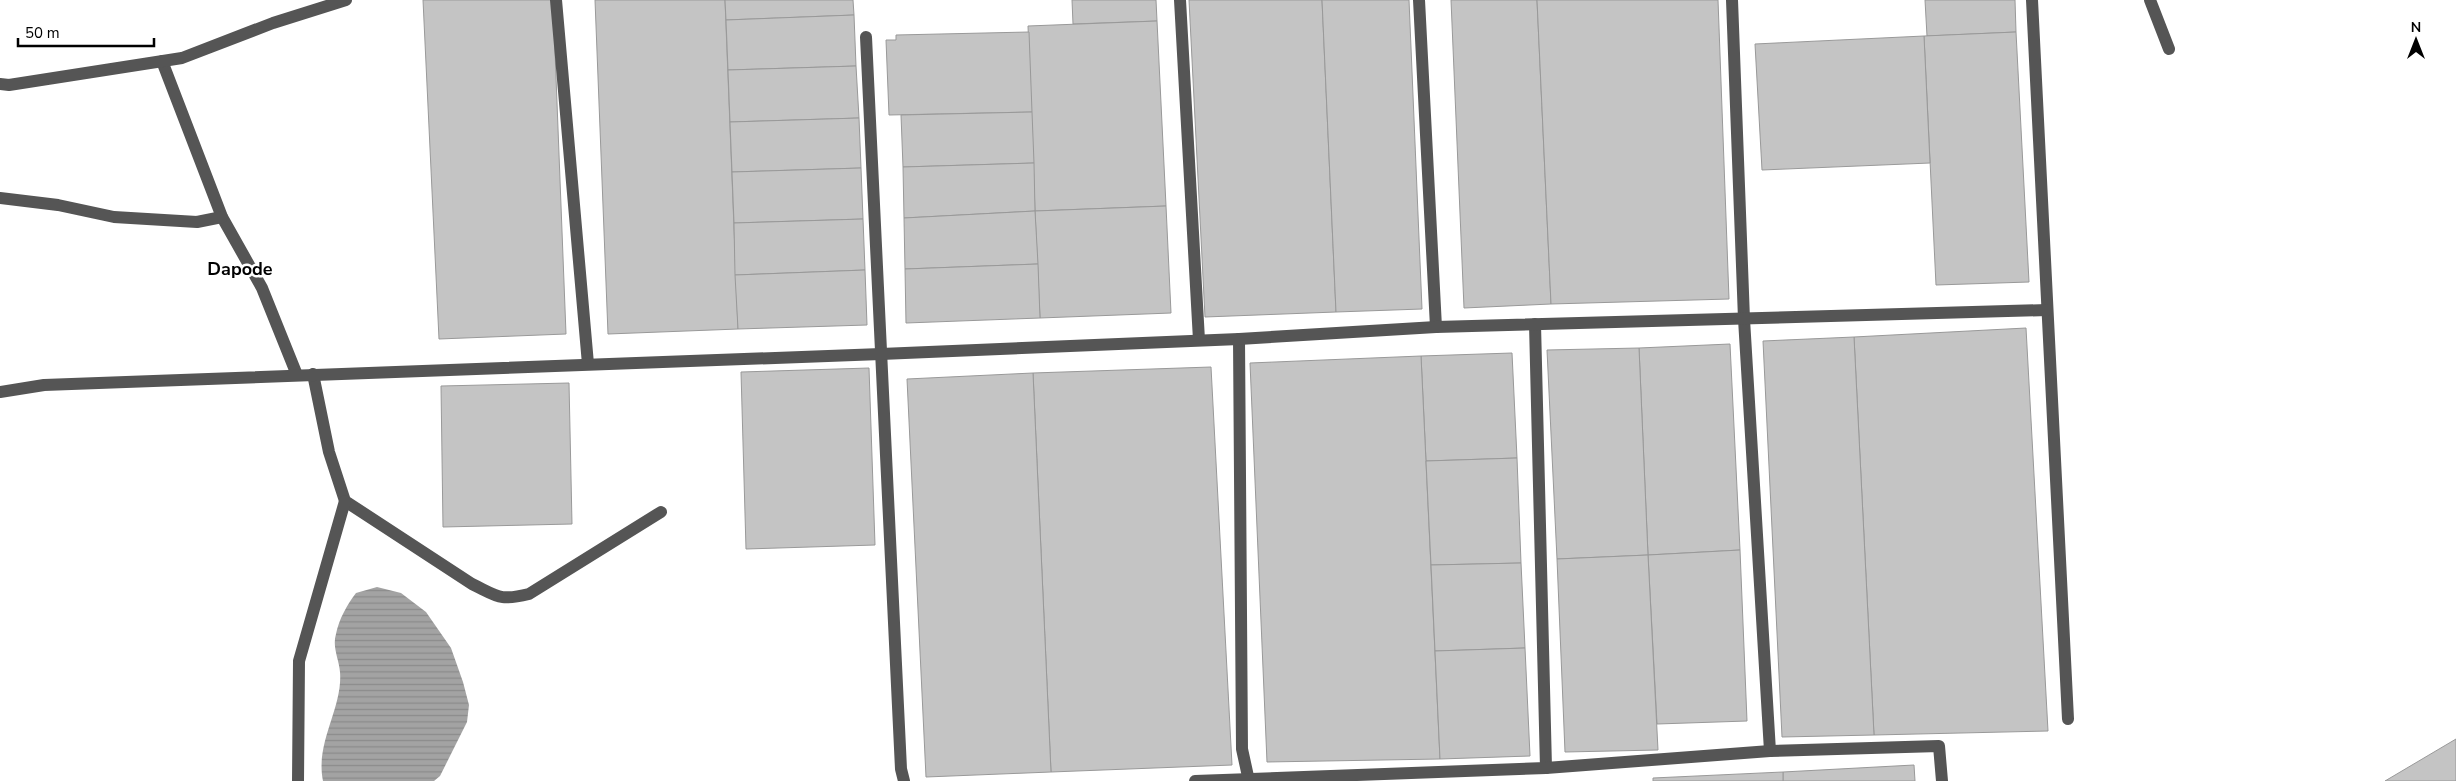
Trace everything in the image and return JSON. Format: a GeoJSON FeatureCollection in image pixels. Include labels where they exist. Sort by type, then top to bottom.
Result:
{"type":"FeatureCollection","features":[{"type":"Feature","properties":{"kind":"street"},"geometry":{"type":"LineString","coordinates":[[0,84],[8,85],[182,58],[273,23],[346,0]]}},
{"type":"Feature","properties":{"kind":"street"},"geometry":{"type":"LineString","coordinates":[[556,0],[588,364]]}},
{"type":"Feature","properties":{"kind":"street"},"geometry":{"type":"LineString","coordinates":[[1180,0],[1199,340]]}},
{"type":"Feature","properties":{"kind":"street"},"geometry":{"type":"LineString","coordinates":[[1419,0],[1436,327]]}},
{"type":"Feature","properties":{"kind":"street"},"geometry":{"type":"LineString","coordinates":[[1732,0],[1744,319],[1770,751]]}},
{"type":"Feature","properties":{"kind":"street"},"geometry":{"type":"LineString","coordinates":[[2032,0],[2068,719]]}},
{"type":"Feature","properties":{"kind":"street"},"geometry":{"type":"LineString","coordinates":[[2150,0],[2170,50]]}},
{"type":"Feature","properties":{"kind":"street"},"geometry":{"type":"LineString","coordinates":[[866,37],[901,769],[904,781]]}},
{"type":"Feature","properties":{"kind":"street"},"geometry":{"type":"LineString","coordinates":[[162,61],[222,217],[262,288],[297,375]]}},
{"type":"Feature","properties":{"kind":"street"},"geometry":{"type":"LineString","coordinates":[[0,198],[58,205],[114,217],[198,222],[222,217]]}},
{"type":"Feature","properties":{"kind":"street"},"geometry":{"type":"LineString","coordinates":[[0,392],[44,385],[881,354],[1239,339],[1436,327],[2047,310]]}},
{"type":"Feature","properties":{"kind":"street"},"geometry":{"type":"LineString","coordinates":[[1535,324],[1546,768]]}},
{"type":"Feature","properties":{"kind":"street"},"geometry":{"type":"LineString","coordinates":[[1239,339],[1242,750],[1249,780]]}},
{"type":"Feature","properties":{"kind":"street"},"geometry":{"type":"LineString","coordinates":[[298,781],[299,661],[345,501],[330,452],[313,374]]}},
{"type":"Feature","properties":{"kind":"street"},"geometry":{"type":"LineString","coordinates":[[345,501],[472,584],[506,599],[529,594],[661,512]]}},
{"type":"Feature","properties":{"kind":"street"},"geometry":{"type":"LineString","coordinates":[[1195,781],[1546,768],[1770,751],[1939,746],[1942,781]]}},
{"type":"Feature","properties":{"kind":"shaded area"},"geometry":{"type":"Polygon","coordinates":[[[377,587],[401,593],[426,612],[451,648],[463,682],[469,705],[467,722],[440,776],[434,781],[323,781],[323,753],[340,685],[340,672],[335,648],[337,628],[356,593],[377,587]]]}},
{"type":"Feature","properties":{"kind":"building"},"geometry":{"type":"Polygon","coordinates":[[[423,0],[553,0],[566,334],[439,339],[423,0]]]}},
{"type":"Feature","properties":{"kind":"building"},"geometry":{"type":"Polygon","coordinates":[[[595,0],[725,0],[738,329],[608,334],[595,0]]]}},
{"type":"Feature","properties":{"kind":"building"},"geometry":{"type":"Polygon","coordinates":[[[725,0],[853,0],[854,15],[726,20],[725,0]]]}},
{"type":"Feature","properties":{"kind":"building"},"geometry":{"type":"Polygon","coordinates":[[[1072,0],[1156,0],[1157,21],[1073,24],[1072,0]]]}},
{"type":"Feature","properties":{"kind":"building"},"geometry":{"type":"Polygon","coordinates":[[[1189,0],[1322,0],[1336,312],[1205,317],[1189,0]]]}},
{"type":"Feature","properties":{"kind":"building"},"geometry":{"type":"Polygon","coordinates":[[[1322,0],[1409,0],[1422,309],[1336,312],[1322,0]]]}},
{"type":"Feature","properties":{"kind":"building"},"geometry":{"type":"Polygon","coordinates":[[[1451,0],[1537,0],[1551,304],[1464,308],[1451,0]]]}},
{"type":"Feature","properties":{"kind":"building"},"geometry":{"type":"Polygon","coordinates":[[[1537,0],[1718,0],[1729,299],[1551,304],[1537,0]]]}},
{"type":"Feature","properties":{"kind":"building"},"geometry":{"type":"Polygon","coordinates":[[[1925,0],[2015,0],[2016,32],[1927,36],[1925,0]]]}},
{"type":"Feature","properties":{"kind":"building"},"geometry":{"type":"Polygon","coordinates":[[[854,15],[856,66],[728,70],[726,20],[854,15]]]}},
{"type":"Feature","properties":{"kind":"building"},"geometry":{"type":"Polygon","coordinates":[[[1157,21],[1166,206],[1035,211],[1028,26],[1157,21]]]}},
{"type":"Feature","properties":{"kind":"building"},"geometry":{"type":"Polygon","coordinates":[[[1029,32],[1032,112],[889,115],[886,40],[896,40],[896,35],[1029,32]]]}},
{"type":"Feature","properties":{"kind":"building"},"geometry":{"type":"Polygon","coordinates":[[[2016,32],[2029,282],[1936,285],[1924,36],[2016,32]]]}},
{"type":"Feature","properties":{"kind":"building"},"geometry":{"type":"Polygon","coordinates":[[[1924,36],[1930,163],[1762,170],[1755,44],[1924,36]]]}},
{"type":"Feature","properties":{"kind":"building"},"geometry":{"type":"Polygon","coordinates":[[[856,66],[859,118],[730,122],[728,70],[856,66]]]}},
{"type":"Feature","properties":{"kind":"building"},"geometry":{"type":"Polygon","coordinates":[[[1032,112],[1034,163],[903,167],[901,115],[1032,112]]]}},
{"type":"Feature","properties":{"kind":"building"},"geometry":{"type":"Polygon","coordinates":[[[859,118],[861,168],[732,172],[730,122],[859,118]]]}},
{"type":"Feature","properties":{"kind":"building"},"geometry":{"type":"Polygon","coordinates":[[[1034,163],[1035,211],[904,218],[903,167],[1034,163]]]}},
{"type":"Feature","properties":{"kind":"building"},"geometry":{"type":"Polygon","coordinates":[[[861,168],[863,219],[734,223],[732,172],[861,168]]]}},
{"type":"Feature","properties":{"kind":"building"},"geometry":{"type":"Polygon","coordinates":[[[1166,206],[1171,313],[1040,318],[1035,211],[1166,206]]]}},
{"type":"Feature","properties":{"kind":"building"},"geometry":{"type":"Polygon","coordinates":[[[1035,211],[1038,264],[905,269],[904,218],[1035,211]]]}},
{"type":"Feature","properties":{"kind":"building"},"geometry":{"type":"Polygon","coordinates":[[[863,219],[865,270],[735,275],[734,223],[863,219]]]}},
{"type":"Feature","properties":{"kind":"building"},"geometry":{"type":"Polygon","coordinates":[[[1038,264],[1040,318],[906,323],[905,269],[1038,264]]]}},
{"type":"Feature","properties":{"kind":"building"},"geometry":{"type":"Polygon","coordinates":[[[865,270],[867,325],[738,329],[735,275],[865,270]]]}},
{"type":"Feature","properties":{"kind":"building"},"geometry":{"type":"Polygon","coordinates":[[[2026,328],[2048,731],[1874,735],[1854,337],[2026,328]]]}},
{"type":"Feature","properties":{"kind":"building"},"geometry":{"type":"Polygon","coordinates":[[[1854,337],[1874,735],[1782,737],[1763,341],[1854,337]]]}},
{"type":"Feature","properties":{"kind":"building"},"geometry":{"type":"Polygon","coordinates":[[[1730,344],[1740,550],[1648,555],[1639,348],[1730,344]]]}},
{"type":"Feature","properties":{"kind":"building"},"geometry":{"type":"Polygon","coordinates":[[[1639,348],[1648,555],[1557,559],[1547,350],[1639,348]]]}},
{"type":"Feature","properties":{"kind":"building"},"geometry":{"type":"Polygon","coordinates":[[[1512,353],[1517,458],[1426,461],[1421,356],[1512,353]]]}},
{"type":"Feature","properties":{"kind":"building"},"geometry":{"type":"Polygon","coordinates":[[[1421,356],[1440,759],[1267,762],[1250,363],[1421,356]]]}},
{"type":"Feature","properties":{"kind":"building"},"geometry":{"type":"Polygon","coordinates":[[[1211,367],[1232,765],[1051,772],[1033,373],[1211,367]]]}},
{"type":"Feature","properties":{"kind":"building"},"geometry":{"type":"Polygon","coordinates":[[[869,368],[875,545],[746,549],[741,372],[869,368]]]}},
{"type":"Feature","properties":{"kind":"building"},"geometry":{"type":"Polygon","coordinates":[[[1033,373],[1051,772],[926,777],[907,379],[1033,373]]]}},
{"type":"Feature","properties":{"kind":"building"},"geometry":{"type":"Polygon","coordinates":[[[569,383],[572,524],[443,527],[441,386],[569,383]]]}},
{"type":"Feature","properties":{"kind":"building"},"geometry":{"type":"Polygon","coordinates":[[[1517,458],[1521,563],[1431,565],[1426,461],[1517,458]]]}},
{"type":"Feature","properties":{"kind":"building"},"geometry":{"type":"Polygon","coordinates":[[[1740,550],[1747,721],[1657,724],[1648,555],[1740,550]]]}},
{"type":"Feature","properties":{"kind":"building"},"geometry":{"type":"Polygon","coordinates":[[[1648,555],[1658,750],[1565,752],[1557,559],[1648,555]]]}},
{"type":"Feature","properties":{"kind":"building"},"geometry":{"type":"Polygon","coordinates":[[[1521,563],[1525,648],[1435,651],[1431,565],[1521,563]]]}},
{"type":"Feature","properties":{"kind":"building"},"geometry":{"type":"Polygon","coordinates":[[[1525,648],[1530,756],[1440,759],[1435,651],[1525,648]]]}},
{"type":"Feature","properties":{"kind":"building"},"geometry":{"type":"Polygon","coordinates":[[[2456,739],[2456,781],[2385,781],[2456,739]]]}},
{"type":"Feature","properties":{"kind":"building"},"geometry":{"type":"Polygon","coordinates":[[[1914,765],[1915,781],[1783,781],[1783,772],[1914,765]]]}},
{"type":"Feature","properties":{"kind":"building"},"geometry":{"type":"Polygon","coordinates":[[[1783,772],[1783,781],[1653,781],[1653,778],[1783,772]]]}},
{"type":"Feature","properties":{"kind":"district","name":"Dapode"},"geometry":{"type":"Point","coordinates":[240,269]}}]}
